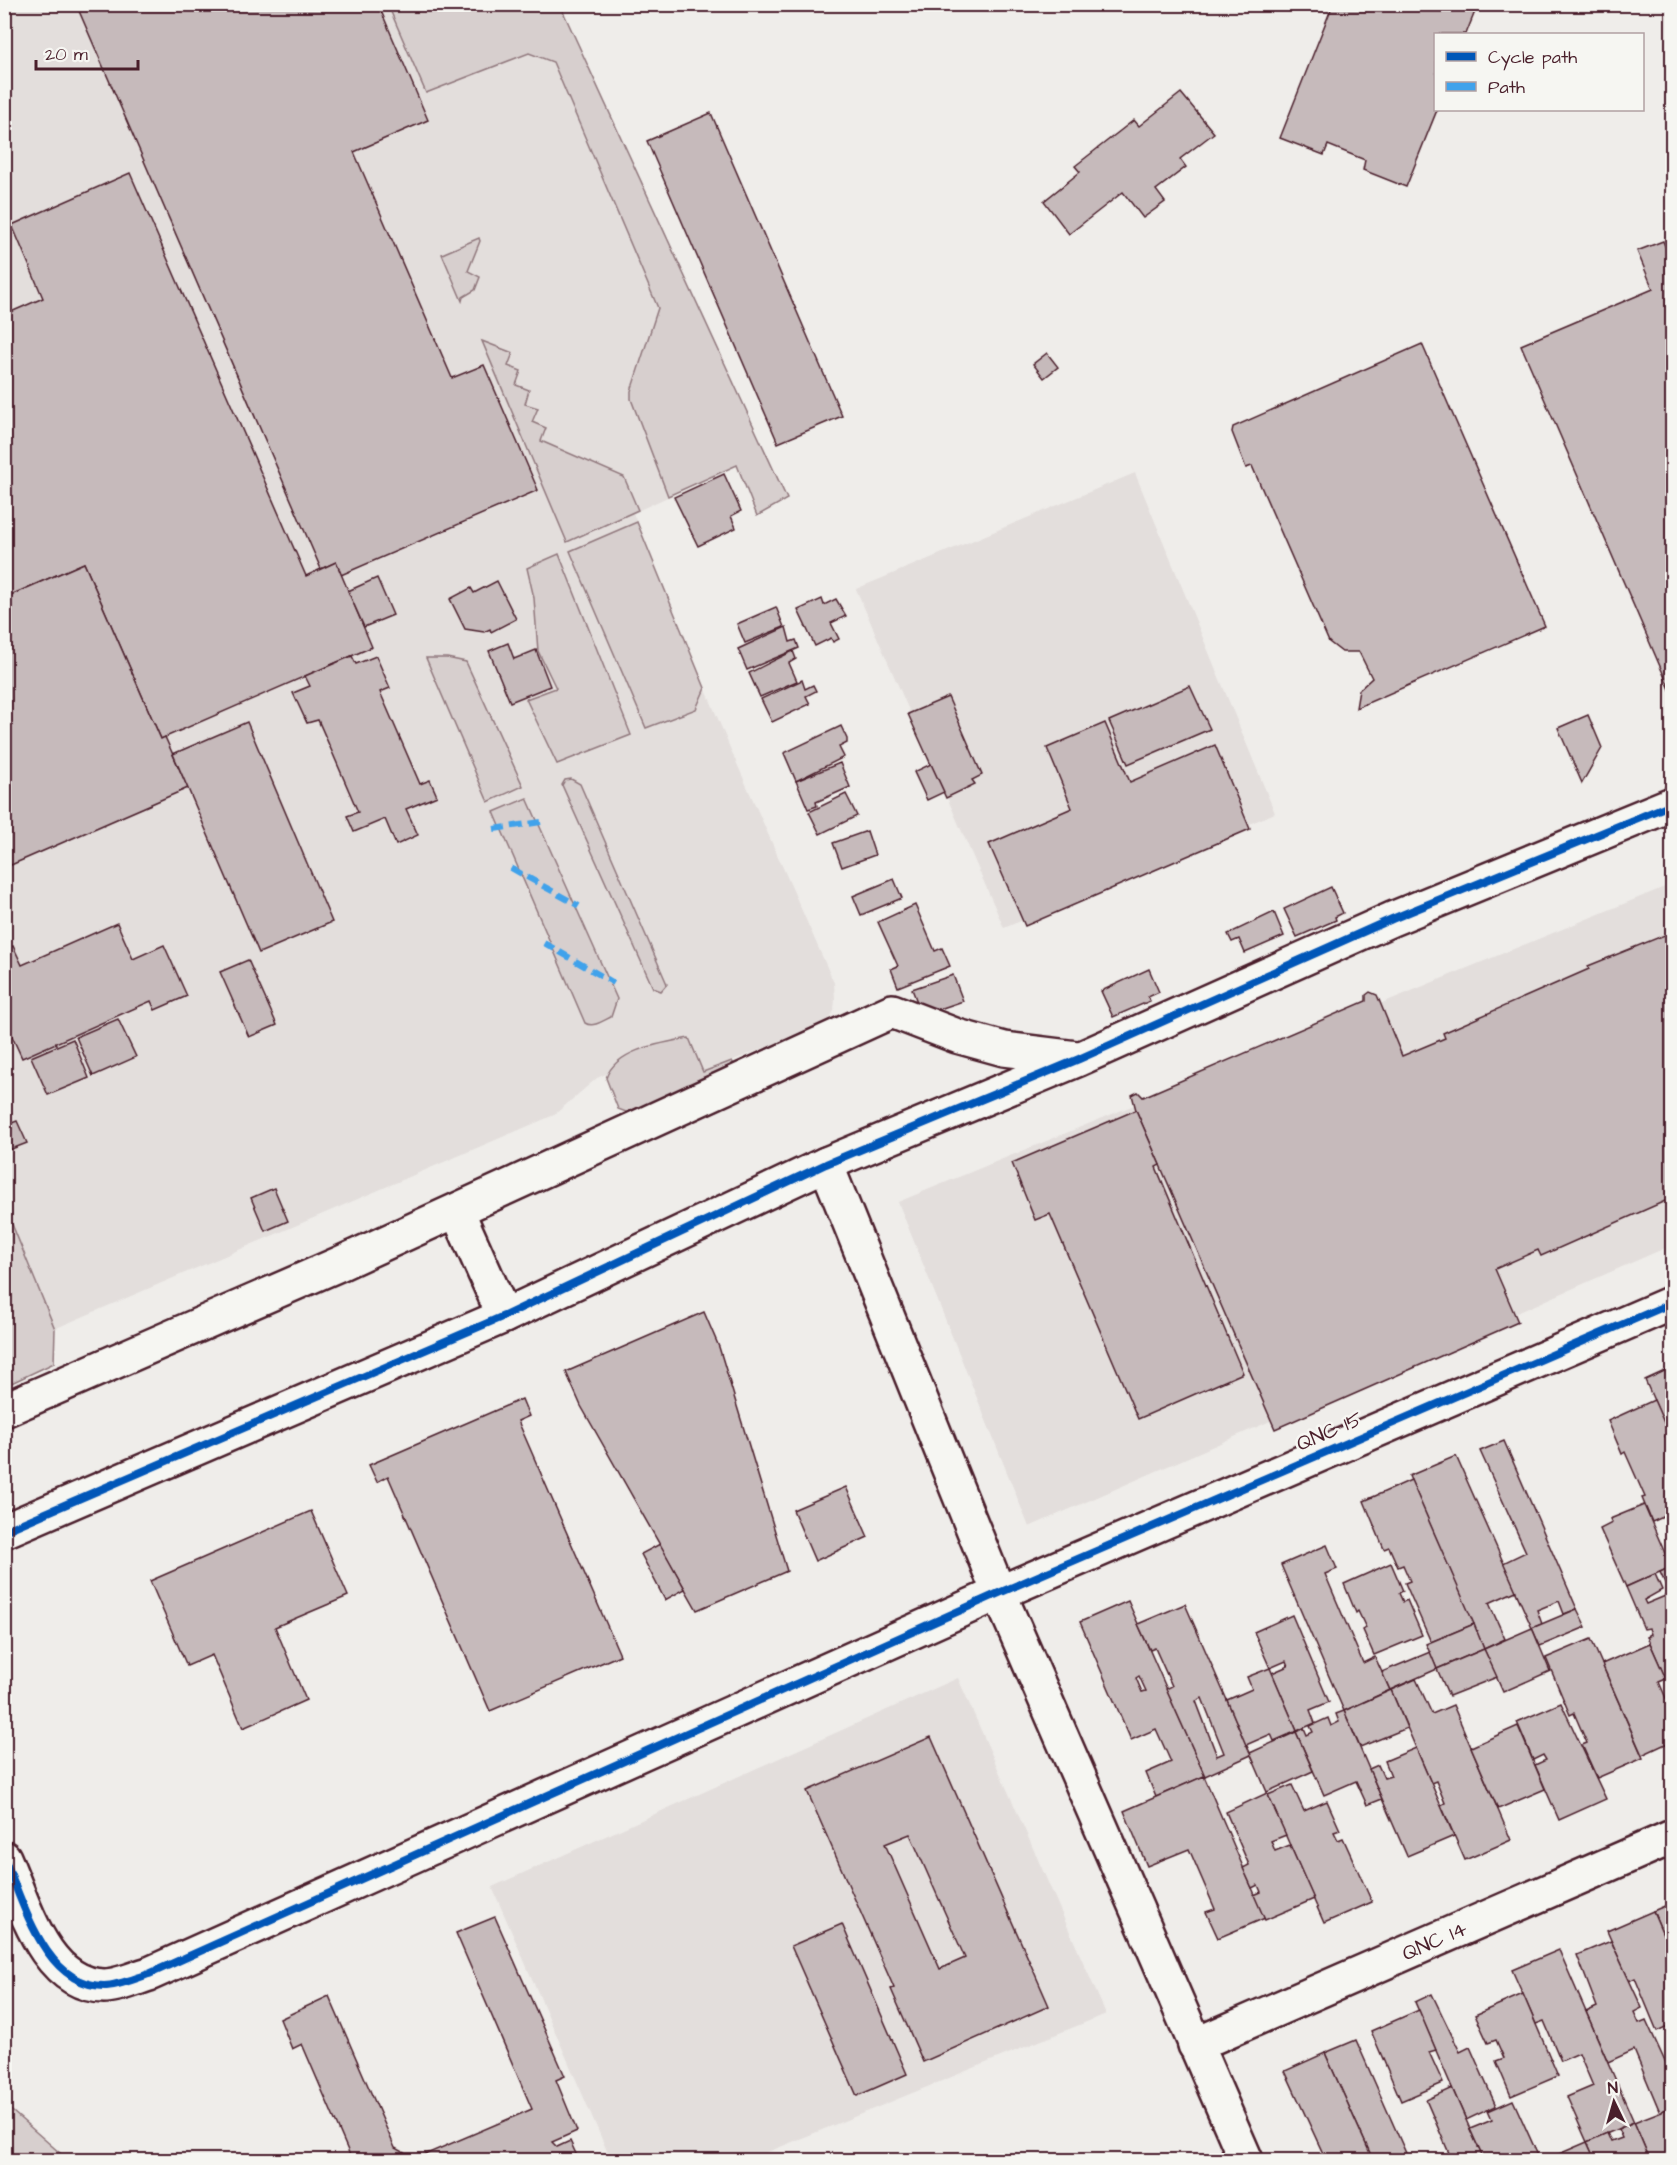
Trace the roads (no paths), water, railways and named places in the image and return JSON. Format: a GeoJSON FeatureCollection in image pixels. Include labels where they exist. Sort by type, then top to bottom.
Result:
{"type":"FeatureCollection","features":[{"type":"Feature","properties":{"kind":"street"},"geometry":{"type":"LineString","coordinates":[[4,1530],[504,1316],[826,1164],[1079,1059],[1392,919],[1672,804]]}},
{"type":"Feature","properties":{"kind":"street"},"geometry":{"type":"LineString","coordinates":[[4,1410],[126,1359],[457,1211],[892,1011],[957,1036],[1004,1049],[1079,1059]]}},
{"type":"Feature","properties":{"kind":"street"},"geometry":{"type":"LineString","coordinates":[[826,1164],[999,1593],[1246,2160]]}},
{"type":"Feature","properties":{"kind":"street"},"geometry":{"type":"LineString","coordinates":[[457,1211],[504,1316]]}},
{"type":"Feature","properties":{"kind":"street","name":"QNC 15"},"geometry":{"type":"LineString","coordinates":[[4,1858],[45,1953],[72,1977],[104,1986],[138,1977],[999,1593],[1672,1303]]}},
{"type":"Feature","properties":{"kind":"street","name":"QNC 14"},"geometry":{"type":"LineString","coordinates":[[1195,2045],[1672,1837]]}}]}
